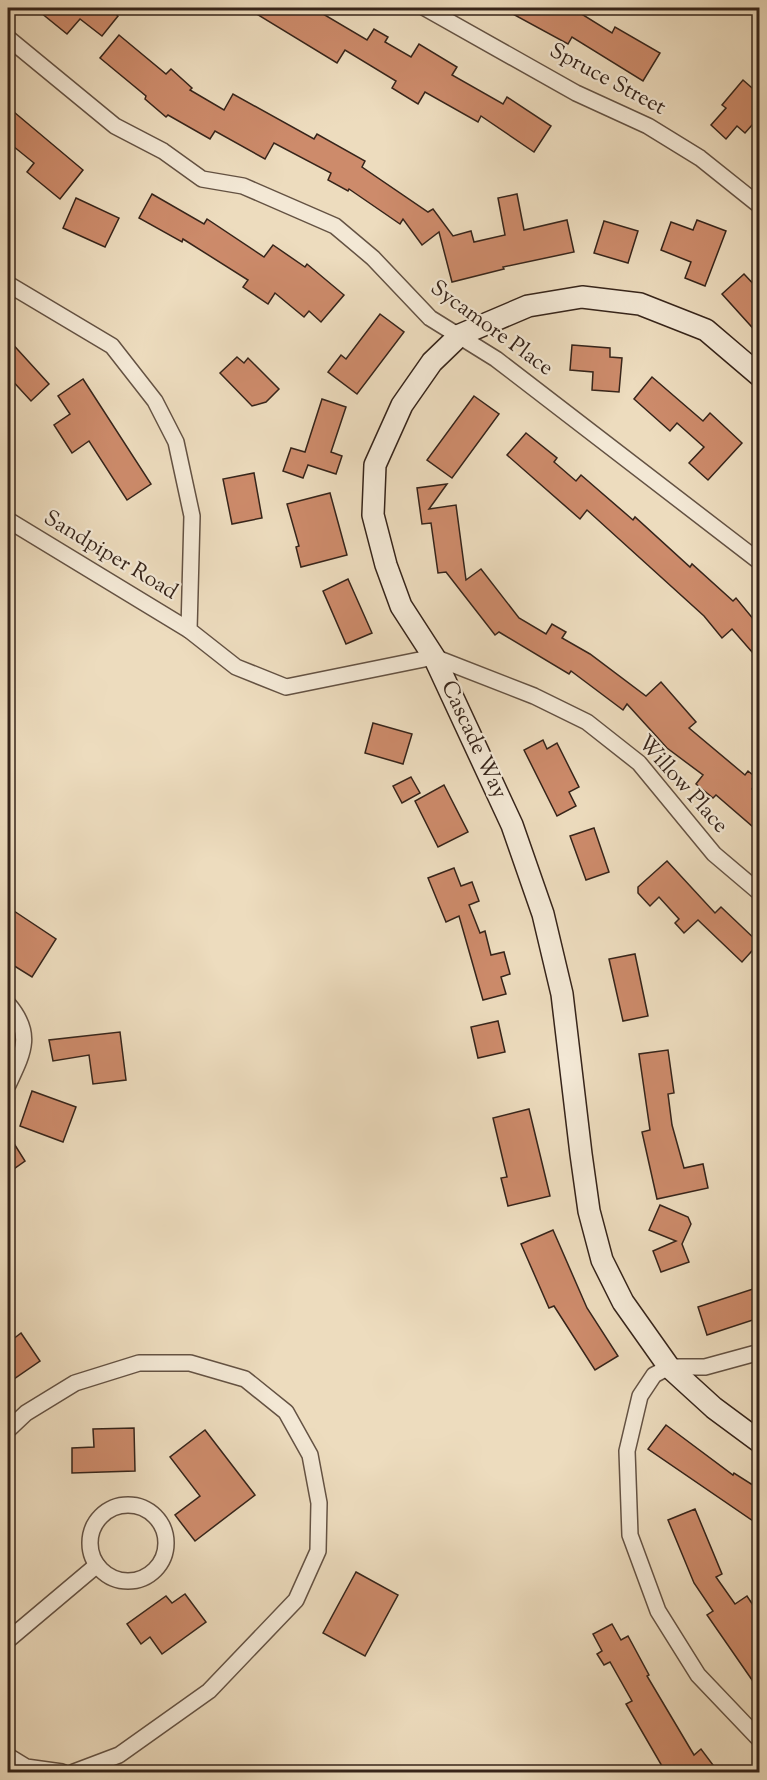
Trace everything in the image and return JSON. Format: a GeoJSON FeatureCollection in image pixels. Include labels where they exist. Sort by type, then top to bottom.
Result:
{"type":"FeatureCollection","features":[{"type":"Feature","properties":{"kind":"street","name":"Spruce Street"},"geometry":{"type":"LineString","coordinates":[[426,8],[576,93],[648,126],[700,158],[759,206]]}},
{"type":"Feature","properties":{"kind":"street","name":"Sycamore Place"},"geometry":{"type":"LineString","coordinates":[[8,38],[115,126],[163,151],[202,179],[243,186],[335,226],[373,258],[430,318],[496,359],[759,562]]}},
{"type":"Feature","properties":{"kind":"street"},"geometry":{"type":"LineString","coordinates":[[8,284],[112,346],[155,401],[176,442],[192,516],[189,630]]}},
{"type":"Feature","properties":{"kind":"street","name":"Cascade Way"},"geometry":{"type":"LineString","coordinates":[[759,376],[706,330],[640,304],[582,297],[528,306],[460,335],[432,362],[402,405],[375,465],[373,515],[386,565],[401,606],[434,657],[512,825],[543,914],[562,994],[581,1154],[590,1211],[602,1260],[629,1311],[669,1367],[714,1408],[759,1442]]}},
{"type":"Feature","properties":{"kind":"street","name":"Sandpiper Road"},"geometry":{"type":"LineString","coordinates":[[8,520],[189,630],[236,667],[286,687],[434,657]]}},
{"type":"Feature","properties":{"kind":"street","name":"Willow Place"},"geometry":{"type":"LineString","coordinates":[[434,657],[534,696],[587,722],[639,763],[714,854],[759,893]]}},
{"type":"Feature","properties":{"kind":"street"},"geometry":{"type":"LineString","coordinates":[[8,1004],[22,1020],[23,1052],[8,1085]]}},
{"type":"Feature","properties":{"kind":"street"},"geometry":{"type":"LineString","coordinates":[[759,1352],[705,1367],[669,1367],[654,1375],[640,1396],[627,1451],[630,1535],[658,1611],[698,1676],[759,1740]]}},
{"type":"Feature","properties":{"kind":"street"},"geometry":{"type":"LineString","coordinates":[[8,1430],[26,1413],[75,1383],[139,1363],[190,1363],[245,1379],[286,1412],[310,1455],[319,1503],[318,1551],[296,1600],[208,1691],[119,1755],[74,1773]]}},
{"type":"Feature","properties":{"kind":"street"},"geometry":{"type":"LineString","coordinates":[[116,1506],[139,1506],[150,1511],[160,1520],[166,1532],[167,1546],[164,1559],[151,1574],[132,1581],[119,1580],[107,1575],[97,1565],[90,1543],[92,1531],[105,1511],[116,1506]]}},
{"type":"Feature","properties":{"kind":"street"},"geometry":{"type":"LineString","coordinates":[[8,1640],[97,1565]]}},
{"type":"Feature","properties":{"kind":"street"},"geometry":{"type":"LineString","coordinates":[[8,1756],[26,1767],[62,1773]]}},
{"type":"Feature","properties":{"kind":"building"},"geometry":{"type":"Polygon","coordinates":[[[35,8],[108,8],[118,16],[102,36],[80,19],[67,34],[35,8]]]}},
{"type":"Feature","properties":{"kind":"building"},"geometry":{"type":"Polygon","coordinates":[[[247,8],[313,8],[367,40],[374,29],[388,37],[385,42],[411,57],[419,44],[457,67],[452,75],[503,104],[507,97],[551,126],[534,152],[481,116],[478,122],[425,92],[418,104],[392,88],[396,81],[345,50],[337,63],[247,8]]]}},
{"type":"Feature","properties":{"kind":"building"},"geometry":{"type":"Polygon","coordinates":[[[502,8],[572,8],[612,33],[615,27],[660,53],[643,81],[572,37],[568,44],[502,8]]]}},
{"type":"Feature","properties":{"kind":"building"},"geometry":{"type":"Polygon","coordinates":[[[119,35],[166,74],[171,69],[192,88],[190,90],[224,110],[233,94],[314,139],[317,134],[365,161],[362,167],[428,212],[433,209],[453,236],[471,231],[474,242],[505,235],[498,198],[517,194],[524,230],[567,220],[574,252],[503,267],[504,269],[452,282],[439,232],[422,245],[403,219],[400,224],[349,189],[348,191],[328,180],[331,173],[274,143],[265,159],[215,131],[210,139],[168,115],[166,117],[145,99],[146,96],[100,58],[119,35]]]}},
{"type":"Feature","properties":{"kind":"building"},"geometry":{"type":"Polygon","coordinates":[[[743,80],[759,94],[759,131],[752,125],[745,133],[737,126],[726,139],[711,125],[726,108],[722,105],[743,80]]]}},
{"type":"Feature","properties":{"kind":"building"},"geometry":{"type":"Polygon","coordinates":[[[8,107],[83,170],[60,199],[27,172],[34,163],[8,142],[8,107]]]}},
{"type":"Feature","properties":{"kind":"building"},"geometry":{"type":"Polygon","coordinates":[[[152,194],[204,224],[207,219],[264,257],[273,245],[305,267],[307,264],[344,295],[321,322],[309,311],[304,317],[275,293],[268,304],[243,287],[248,280],[183,239],[182,242],[139,218],[152,194]]]}},
{"type":"Feature","properties":{"kind":"building"},"geometry":{"type":"Polygon","coordinates":[[[76,198],[119,218],[105,247],[63,228],[76,198]]]}},
{"type":"Feature","properties":{"kind":"building"},"geometry":{"type":"Polygon","coordinates":[[[697,220],[726,231],[705,286],[685,278],[691,262],[661,250],[671,222],[693,230],[697,220]]]}},
{"type":"Feature","properties":{"kind":"building"},"geometry":{"type":"Polygon","coordinates":[[[604,221],[638,231],[628,263],[594,253],[604,221]]]}},
{"type":"Feature","properties":{"kind":"building"},"geometry":{"type":"Polygon","coordinates":[[[744,274],[759,290],[759,335],[722,294],[744,274]]]}},
{"type":"Feature","properties":{"kind":"building"},"geometry":{"type":"Polygon","coordinates":[[[380,314],[404,332],[357,394],[328,372],[341,355],[346,359],[380,314]]]}},
{"type":"Feature","properties":{"kind":"building"},"geometry":{"type":"Polygon","coordinates":[[[8,339],[49,384],[31,401],[8,376],[8,339]]]}},
{"type":"Feature","properties":{"kind":"building"},"geometry":{"type":"Polygon","coordinates":[[[572,345],[610,348],[610,357],[622,358],[619,392],[592,390],[593,372],[570,370],[572,345]]]}},
{"type":"Feature","properties":{"kind":"building"},"geometry":{"type":"Polygon","coordinates":[[[237,357],[244,363],[248,358],[279,389],[266,402],[252,406],[220,373],[237,357]]]}},
{"type":"Feature","properties":{"kind":"building"},"geometry":{"type":"Polygon","coordinates":[[[652,377],[703,421],[710,413],[742,443],[708,480],[689,463],[704,447],[677,423],[670,431],[634,399],[652,377]]]}},
{"type":"Feature","properties":{"kind":"building"},"geometry":{"type":"Polygon","coordinates":[[[83,379],[151,484],[127,500],[89,441],[72,453],[54,425],[70,414],[58,396],[83,379]]]}},
{"type":"Feature","properties":{"kind":"building"},"geometry":{"type":"Polygon","coordinates":[[[474,396],[499,414],[452,478],[427,460],[474,396]]]}},
{"type":"Feature","properties":{"kind":"building"},"geometry":{"type":"Polygon","coordinates":[[[322,399],[346,407],[331,452],[342,456],[336,474],[308,465],[303,478],[283,471],[291,448],[305,452],[322,399]]]}},
{"type":"Feature","properties":{"kind":"building"},"geometry":{"type":"Polygon","coordinates":[[[526,433],[557,458],[554,462],[576,481],[581,475],[633,520],[635,517],[690,567],[692,564],[733,601],[736,598],[759,626],[759,660],[732,629],[722,638],[704,616],[587,510],[580,519],[507,455],[526,433]]]}},
{"type":"Feature","properties":{"kind":"building"},"geometry":{"type":"Polygon","coordinates":[[[254,473],[262,518],[232,524],[223,479],[254,473]]]}},
{"type":"Feature","properties":{"kind":"building"},"geometry":{"type":"Polygon","coordinates":[[[447,484],[429,509],[456,505],[466,580],[481,569],[519,618],[546,634],[552,624],[566,632],[562,638],[590,654],[646,696],[661,682],[696,722],[689,728],[745,775],[748,771],[759,780],[752,789],[759,796],[759,832],[716,795],[713,798],[696,784],[703,775],[667,748],[627,704],[623,710],[571,671],[569,674],[499,632],[495,635],[446,572],[438,573],[431,523],[422,524],[417,488],[447,484]]]}},
{"type":"Feature","properties":{"kind":"building"},"geometry":{"type":"Polygon","coordinates":[[[330,493],[347,555],[301,567],[296,547],[299,546],[287,504],[330,493]]]}},
{"type":"Feature","properties":{"kind":"building"},"geometry":{"type":"Polygon","coordinates":[[[348,579],[372,633],[346,644],[323,591],[348,579]]]}},
{"type":"Feature","properties":{"kind":"building"},"geometry":{"type":"Polygon","coordinates":[[[373,723],[412,734],[403,764],[365,753],[373,723]]]}},
{"type":"Feature","properties":{"kind":"building"},"geometry":{"type":"Polygon","coordinates":[[[543,740],[547,749],[557,743],[579,787],[569,792],[576,806],[557,816],[524,750],[543,740]]]}},
{"type":"Feature","properties":{"kind":"building"},"geometry":{"type":"Polygon","coordinates":[[[411,777],[420,793],[402,803],[393,786],[411,777]]]}},
{"type":"Feature","properties":{"kind":"building"},"geometry":{"type":"Polygon","coordinates":[[[444,785],[468,832],[438,847],[415,801],[444,785]]]}},
{"type":"Feature","properties":{"kind":"building"},"geometry":{"type":"Polygon","coordinates":[[[594,828],[609,872],[586,880],[570,836],[594,828]]]}},
{"type":"Feature","properties":{"kind":"building"},"geometry":{"type":"Polygon","coordinates":[[[667,861],[715,913],[721,907],[759,943],[742,962],[698,920],[684,933],[675,923],[679,919],[659,897],[650,906],[638,893],[638,887],[667,861]]]}},
{"type":"Feature","properties":{"kind":"building"},"geometry":{"type":"Polygon","coordinates":[[[454,868],[461,886],[472,882],[479,901],[469,905],[480,933],[485,931],[491,955],[504,952],[510,974],[501,977],[506,994],[483,1000],[459,916],[446,922],[428,878],[454,868]]]}},
{"type":"Feature","properties":{"kind":"building"},"geometry":{"type":"Polygon","coordinates":[[[14,911],[56,939],[32,977],[8,962],[8,921],[14,911]]]}},
{"type":"Feature","properties":{"kind":"building"},"geometry":{"type":"Polygon","coordinates":[[[635,954],[648,1016],[623,1021],[609,959],[635,954]]]}},
{"type":"Feature","properties":{"kind":"building"},"geometry":{"type":"Polygon","coordinates":[[[498,1021],[505,1052],[478,1058],[471,1027],[498,1021]]]}},
{"type":"Feature","properties":{"kind":"building"},"geometry":{"type":"Polygon","coordinates":[[[120,1032],[126,1080],[93,1084],[89,1055],[53,1061],[49,1040],[120,1032]]]}},
{"type":"Feature","properties":{"kind":"building"},"geometry":{"type":"Polygon","coordinates":[[[668,1050],[674,1093],[668,1094],[672,1125],[684,1168],[703,1164],[708,1188],[657,1199],[642,1132],[650,1130],[639,1054],[668,1050]]]}},
{"type":"Feature","properties":{"kind":"building"},"geometry":{"type":"Polygon","coordinates":[[[32,1091],[76,1107],[63,1142],[20,1126],[32,1091]]]}},
{"type":"Feature","properties":{"kind":"building"},"geometry":{"type":"Polygon","coordinates":[[[529,1109],[550,1196],[508,1206],[501,1178],[507,1177],[493,1118],[529,1109]]]}},
{"type":"Feature","properties":{"kind":"building"},"geometry":{"type":"Polygon","coordinates":[[[8,1134],[25,1161],[8,1173],[8,1134]]]}},
{"type":"Feature","properties":{"kind":"building"},"geometry":{"type":"Polygon","coordinates":[[[660,1205],[688,1217],[691,1224],[682,1244],[689,1262],[661,1272],[653,1251],[676,1241],[649,1230],[660,1205]]]}},
{"type":"Feature","properties":{"kind":"building"},"geometry":{"type":"Polygon","coordinates":[[[553,1230],[587,1308],[618,1356],[595,1370],[554,1306],[549,1308],[521,1244],[553,1230]]]}},
{"type":"Feature","properties":{"kind":"building"},"geometry":{"type":"Polygon","coordinates":[[[759,1287],[759,1318],[707,1335],[698,1307],[759,1287]]]}},
{"type":"Feature","properties":{"kind":"building"},"geometry":{"type":"Polygon","coordinates":[[[21,1333],[40,1361],[8,1383],[8,1343],[21,1333]]]}},
{"type":"Feature","properties":{"kind":"building"},"geometry":{"type":"Polygon","coordinates":[[[666,1425],[733,1475],[734,1473],[759,1489],[759,1525],[648,1449],[666,1425]]]}},
{"type":"Feature","properties":{"kind":"building"},"geometry":{"type":"Polygon","coordinates":[[[134,1428],[135,1471],[72,1473],[72,1448],[94,1447],[93,1429],[134,1428]]]}},
{"type":"Feature","properties":{"kind":"building"},"geometry":{"type":"Polygon","coordinates":[[[205,1430],[255,1495],[195,1541],[175,1515],[200,1496],[170,1457],[205,1430]]]}},
{"type":"Feature","properties":{"kind":"building"},"geometry":{"type":"Polygon","coordinates":[[[695,1509],[722,1574],[716,1577],[735,1604],[747,1596],[759,1614],[759,1690],[707,1615],[713,1611],[694,1583],[668,1520],[695,1509]]]}},
{"type":"Feature","properties":{"kind":"building"},"geometry":{"type":"Polygon","coordinates":[[[356,1572],[398,1595],[365,1656],[323,1633],[356,1572]]]}},
{"type":"Feature","properties":{"kind":"building"},"geometry":{"type":"Polygon","coordinates":[[[185,1594],[206,1622],[162,1654],[150,1637],[141,1644],[127,1624],[166,1596],[172,1603],[185,1594]]]}},
{"type":"Feature","properties":{"kind":"building"},"geometry":{"type":"Polygon","coordinates":[[[612,1624],[621,1640],[628,1636],[649,1675],[647,1676],[694,1755],[701,1749],[719,1773],[666,1773],[626,1704],[632,1701],[610,1662],[604,1665],[597,1654],[602,1651],[593,1634],[612,1624]]]}},
{"type":"Feature","properties":{"kind":"waterway"},"geometry":{"type":"LineString","coordinates":[[751,8],[760,15]]}}]}
